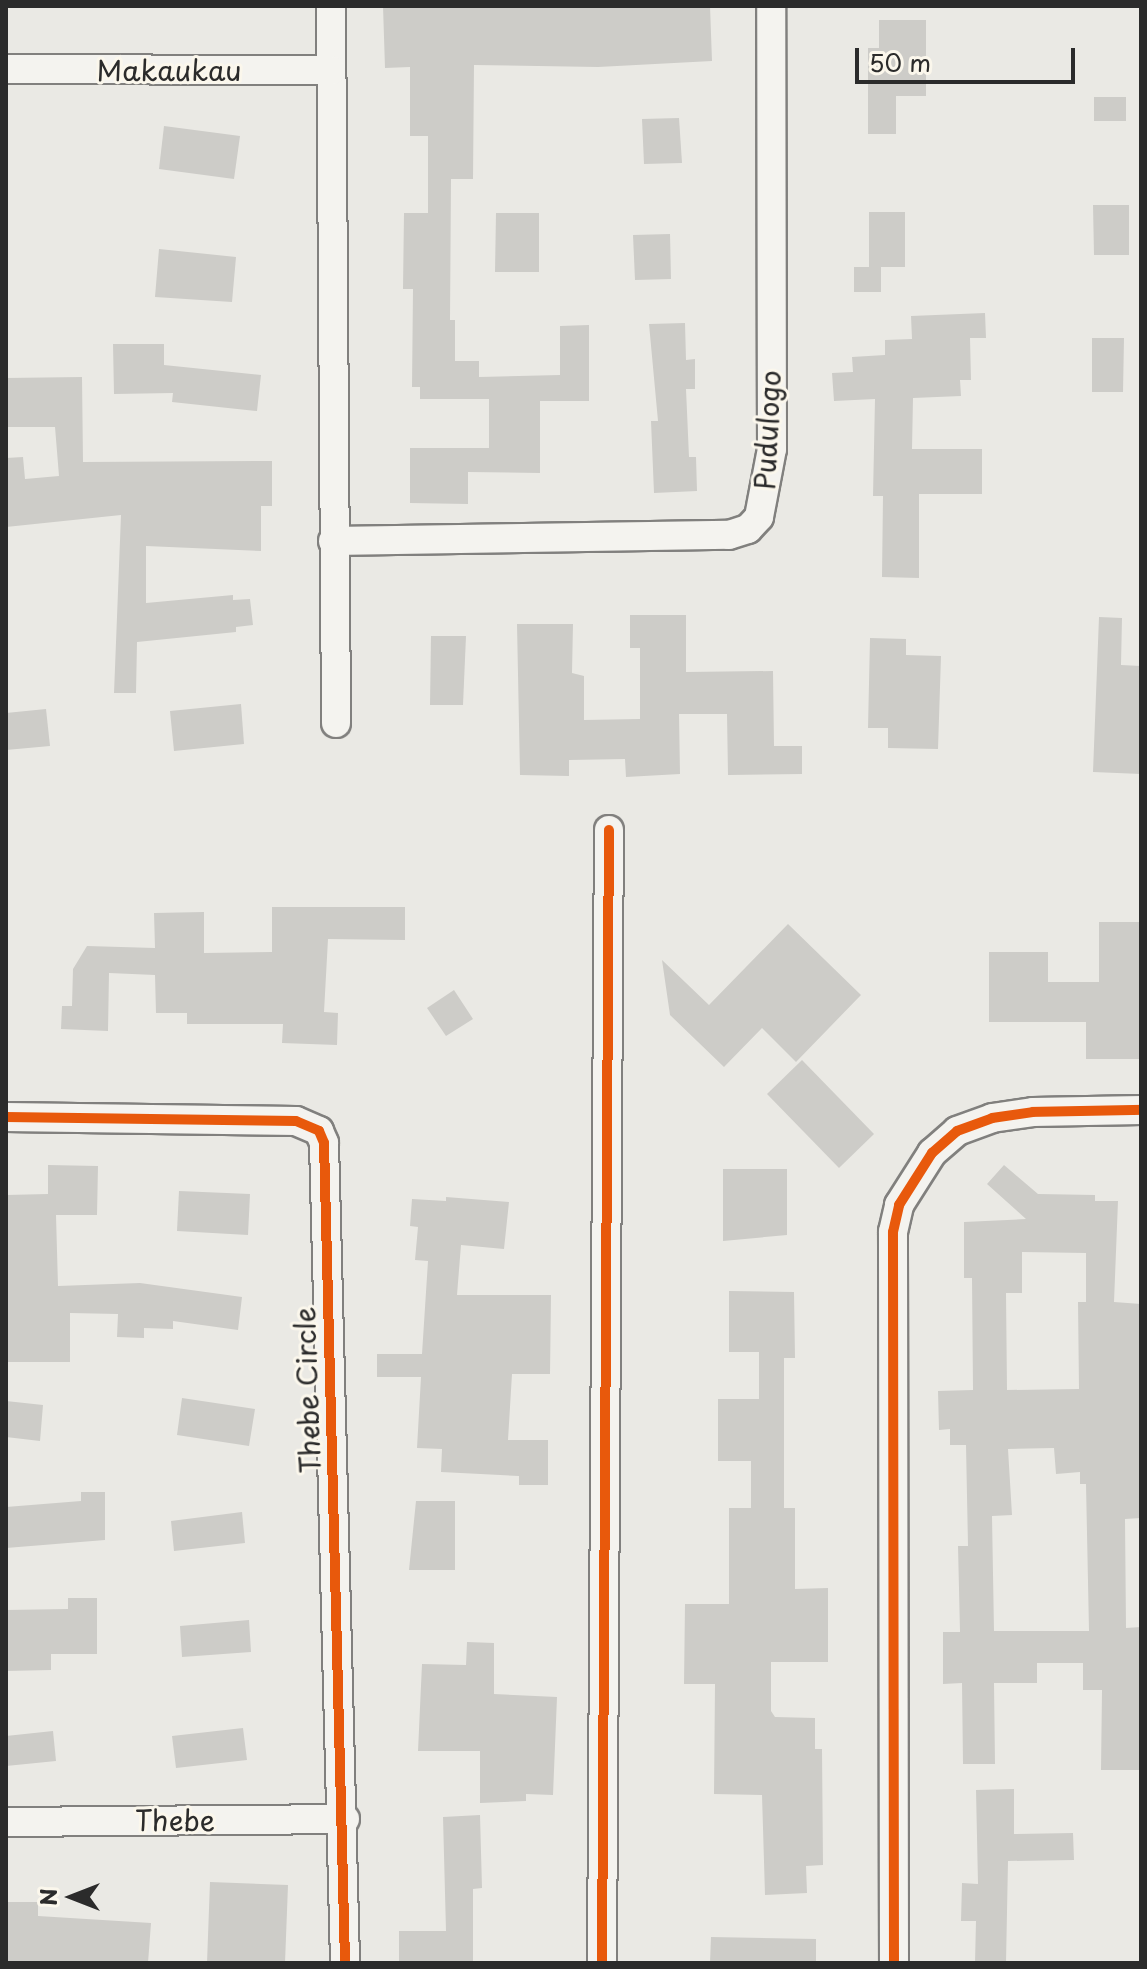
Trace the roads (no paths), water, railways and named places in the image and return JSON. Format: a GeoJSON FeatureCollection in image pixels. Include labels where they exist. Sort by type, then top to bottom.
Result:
{"type":"FeatureCollection","features":[{"type":"Feature","properties":{"kind":"street"},"geometry":{"type":"LineString","coordinates":[[331,6],[336,723]]}},
{"type":"Feature","properties":{"kind":"street","name":"Pudulogo"},"geometry":{"type":"LineString","coordinates":[[333,541],[729,535],[748,529],[759,517],[772,449],[771,6]]}},
{"type":"Feature","properties":{"kind":"street","name":"Makaukau"},"geometry":{"type":"LineString","coordinates":[[6,69],[331,70]]}},
{"type":"Feature","properties":{"kind":"street"},"geometry":{"type":"LineString","coordinates":[[602,1963],[609,830]]}},
{"type":"Feature","properties":{"kind":"street"},"geometry":{"type":"LineString","coordinates":[[894,1963],[893,1232],[899,1205],[932,1153],[957,1131],[992,1118],[1033,1112],[1141,1110]]}},
{"type":"Feature","properties":{"kind":"street","name":"Thebe Circle"},"geometry":{"type":"LineString","coordinates":[[6,1117],[296,1121],[319,1131],[324,1143],[345,1819],[345,1963]]}},
{"type":"Feature","properties":{"kind":"street","name":"Thebe"},"geometry":{"type":"LineString","coordinates":[[6,1822],[345,1819]]}}]}
